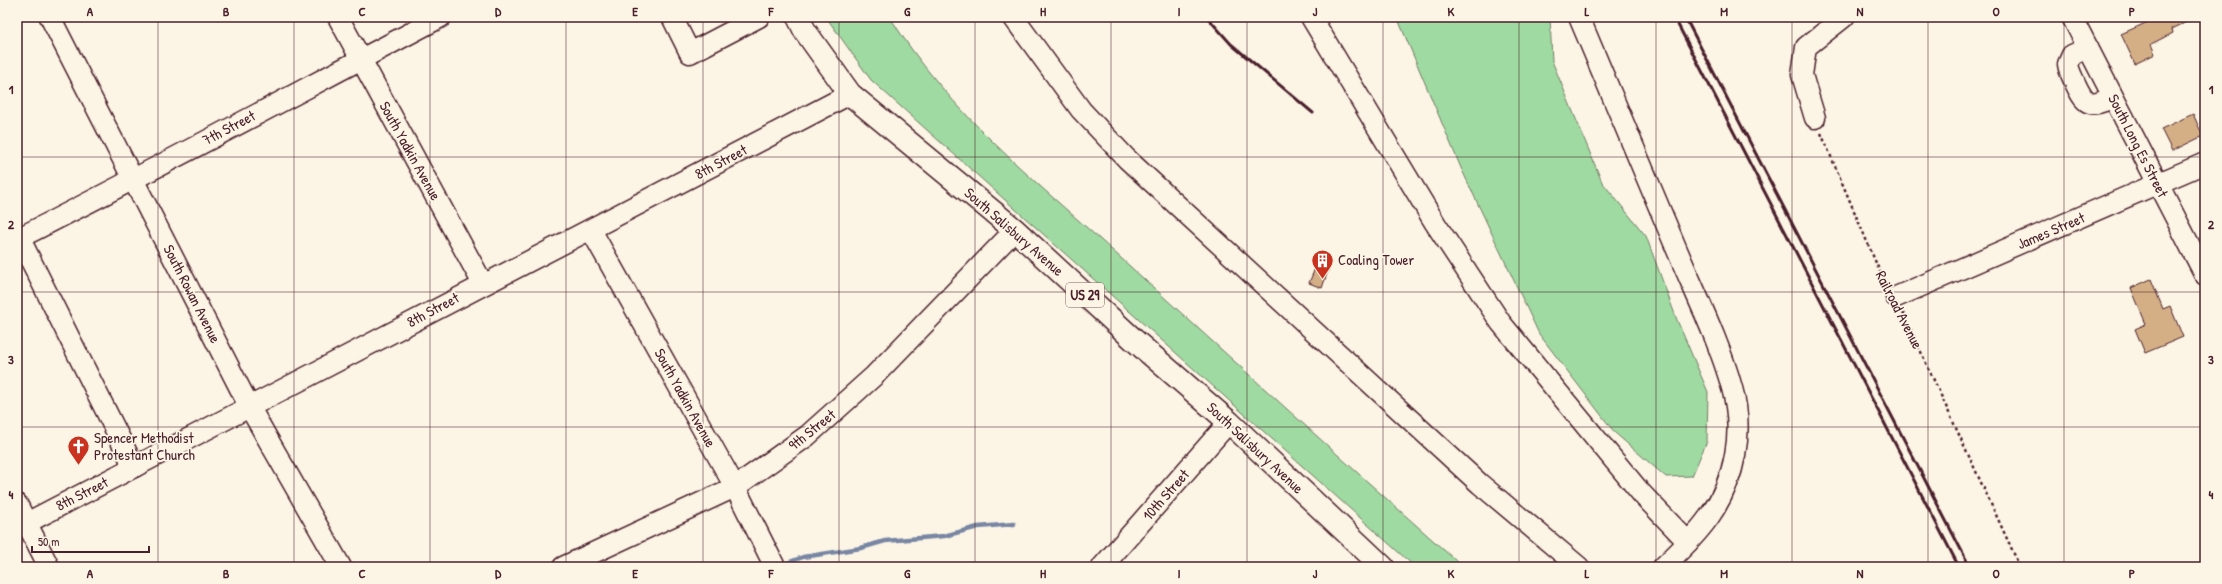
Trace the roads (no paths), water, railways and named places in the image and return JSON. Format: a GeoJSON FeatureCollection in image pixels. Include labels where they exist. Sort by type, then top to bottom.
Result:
{"type":"FeatureCollection","features":[{"type":"Feature","properties":{"kind":"main road","name":"South Salisbury Avenue"},"geometry":{"type":"LineString","coordinates":[[798,17],[805,31],[850,94],[1015,230],[1134,340],[1229,422],[1383,567]]}},
{"type":"Feature","properties":{"kind":"street","name":"South Rowan Avenue"},"geometry":{"type":"LineString","coordinates":[[50,17],[250,408],[341,567]]}},
{"type":"Feature","properties":{"kind":"street","name":"South Yadkin Avenue"},"geometry":{"type":"LineString","coordinates":[[338,17],[483,284]]}},
{"type":"Feature","properties":{"kind":"street","name":"7th Street"},"geometry":{"type":"LineString","coordinates":[[19,235],[134,180],[441,17]]}},
{"type":"Feature","properties":{"kind":"street"},"geometry":{"type":"LineString","coordinates":[[672,17],[690,53],[758,17]]}},
{"type":"Feature","properties":{"kind":"street"},"geometry":{"type":"LineString","coordinates":[[1013,17],[1081,110],[1127,159],[1480,484],[1579,567]]}},
{"type":"Feature","properties":{"kind":"street"},"geometry":{"type":"LineString","coordinates":[[1311,17],[1435,224],[1501,323],[1641,493],[1688,542]]}},
{"type":"Feature","properties":{"kind":"street"},"geometry":{"type":"LineString","coordinates":[[1579,17],[1709,327],[1733,389],[1738,420],[1736,454],[1730,478],[1716,509],[1703,527],[1663,567]]}},
{"type":"Feature","properties":{"kind":"street"},"geometry":{"type":"LineString","coordinates":[[1815,118],[1802,75],[1806,47],[1844,17]]}},
{"type":"Feature","properties":{"kind":"street","name":"South Long Es Street"},"geometry":{"type":"LineString","coordinates":[[2072,17],[2205,275]]}},
{"type":"Feature","properties":{"kind":"street"},"geometry":{"type":"LineString","coordinates":[[2088,48],[2072,55],[2068,64],[2082,98],[2090,104],[2113,98]]}},
{"type":"Feature","properties":{"kind":"street","name":"8th Street"},"geometry":{"type":"LineString","coordinates":[[22,525],[250,408],[483,284],[591,230],[850,94]]}},
{"type":"Feature","properties":{"kind":"street","name":"James Street"},"geometry":{"type":"LineString","coordinates":[[1896,297],[2158,185],[2205,162]]}},
{"type":"Feature","properties":{"kind":"street","name":"South Yadkin Avenue"},"geometry":{"type":"LineString","coordinates":[[591,230],[735,488],[775,567]]}},
{"type":"Feature","properties":{"kind":"street","name":"9th Street"},"geometry":{"type":"LineString","coordinates":[[563,567],[735,488],[807,436],[874,376],[1015,230]]}},
{"type":"Feature","properties":{"kind":"street"},"geometry":{"type":"LineString","coordinates":[[19,235],[134,468]]}},
{"type":"Feature","properties":{"kind":"street","name":"10th Street"},"geometry":{"type":"LineString","coordinates":[[1102,567],[1229,422]]}},
{"type":"Feature","properties":{"kind":"street"},"geometry":{"type":"LineString","coordinates":[[17,504],[22,525],[49,567]]}},
{"type":"Feature","properties":{"kind":"waterway"},"geometry":{"type":"LineString","coordinates":[[787,563],[803,557],[861,548],[885,541],[944,536],[978,527],[1014,524]]}},
{"type":"Feature","properties":{"kind":"railway"},"geometry":{"type":"LineString","coordinates":[[1207,17],[1231,44],[1313,113]]}},
{"type":"Feature","properties":{"kind":"railway"},"geometry":{"type":"LineString","coordinates":[[1674,17],[1959,567]]}},
{"type":"Feature","properties":{"kind":"railway"},"geometry":{"type":"LineString","coordinates":[[1685,17],[1970,567]]}},
{"type":"Feature","properties":{"kind":"place","name":"Coaling Tower"},"geometry":{"type":"Point","coordinates":[1322,280]}},
{"type":"Feature","properties":{"kind":"place","name":"Spencer Methodist Protestant Church"},"geometry":{"type":"Point","coordinates":[79,466]}}]}
